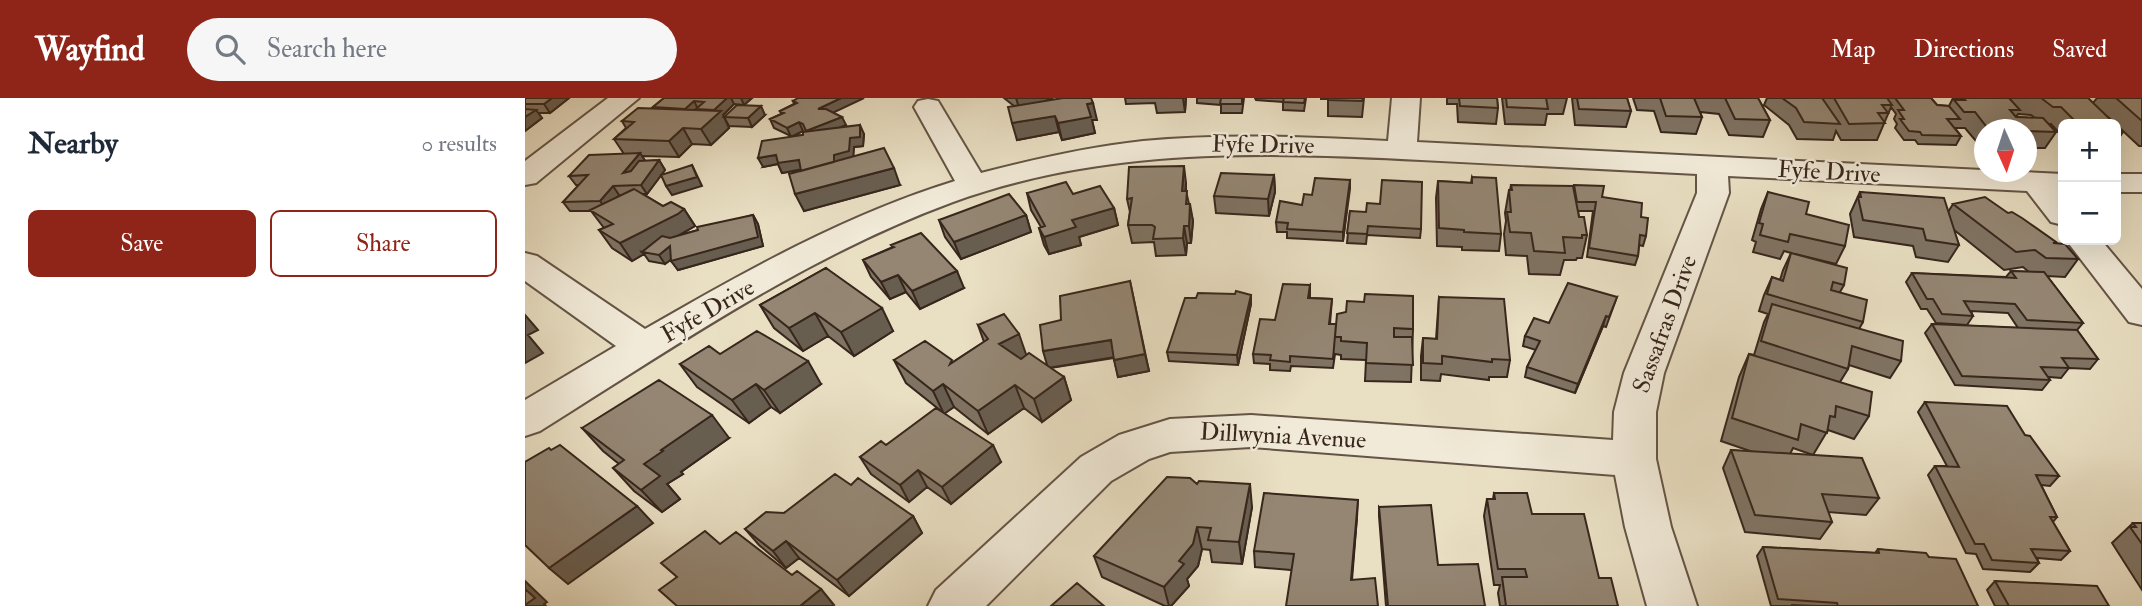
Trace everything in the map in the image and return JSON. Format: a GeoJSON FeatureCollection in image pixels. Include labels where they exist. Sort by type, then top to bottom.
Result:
{"type":"FeatureCollection","features":[{"type":"Feature","properties":{"kind":"street"},"geometry":{"type":"LineString","coordinates":[[525,176],[625,98]]}},
{"type":"Feature","properties":{"kind":"street"},"geometry":{"type":"LineString","coordinates":[[1402,150],[1406,98]]}},
{"type":"Feature","properties":{"kind":"street"},"geometry":{"type":"LineString","coordinates":[[928,107],[973,185]]}},
{"type":"Feature","properties":{"kind":"street","name":"Fyfe Drive"},"geometry":{"type":"LineString","coordinates":[[525,420],[823,246],[896,213],[973,185],[1074,160],[1176,145],[1240,143],[2050,182]]}},
{"type":"Feature","properties":{"kind":"street","name":"Sassafras Drive"},"geometry":{"type":"LineString","coordinates":[[1672,606],[1648,527],[1634,459],[1635,412],[1644,373],[1713,193],[1711,166]]}},
{"type":"Feature","properties":{"kind":"street"},"geometry":{"type":"LineString","coordinates":[[2050,182],[2058,202]]}},
{"type":"Feature","properties":{"kind":"street"},"geometry":{"type":"LineString","coordinates":[[2121,183],[2142,183]]}},
{"type":"Feature","properties":{"kind":"street"},"geometry":{"type":"LineString","coordinates":[[2087,245],[2142,313]]}},
{"type":"Feature","properties":{"kind":"street"},"geometry":{"type":"LineString","coordinates":[[525,264],[645,348]]}},
{"type":"Feature","properties":{"kind":"street","name":"Dillwynia Avenue"},"geometry":{"type":"LineString","coordinates":[[953,606],[1096,469],[1121,451],[1152,438],[1194,431],[1251,431],[1634,459]]}},
{"type":"Feature","properties":{"kind":"building"},"geometry":{"type":"Polygon","coordinates":[[[525,98],[552,98],[544,104],[525,104],[525,98]]]}},
{"type":"Feature","properties":{"kind":"building"},"geometry":{"type":"Polygon","coordinates":[[[664,98],[727,98],[714,110],[696,109],[704,102],[694,101],[685,109],[653,107],[664,98]]]}},
{"type":"Feature","properties":{"kind":"building"},"geometry":{"type":"Polygon","coordinates":[[[798,98],[841,98],[818,109],[826,109],[842,117],[806,131],[799,122],[787,128],[770,119],[784,113],[780,111],[797,103],[793,101],[798,98]]]}},
{"type":"Feature","properties":{"kind":"building"},"geometry":{"type":"Polygon","coordinates":[[[1063,98],[1091,98],[1093,103],[1087,104],[1091,117],[1058,123],[1055,116],[1012,123],[1008,107],[1063,98]]]}},
{"type":"Feature","properties":{"kind":"building"},"geometry":{"type":"Polygon","coordinates":[[[1221,98],[1242,98],[1242,104],[1220,104],[1221,98]]]}},
{"type":"Feature","properties":{"kind":"building"},"geometry":{"type":"Polygon","coordinates":[[[1284,98],[1305,98],[1304,103],[1283,102],[1284,98]]]}},
{"type":"Feature","properties":{"kind":"building"},"geometry":{"type":"Polygon","coordinates":[[[1328,98],[1363,98],[1362,101],[1328,98]]]}},
{"type":"Feature","properties":{"kind":"building"},"geometry":{"type":"Polygon","coordinates":[[[1459,98],[1497,98],[1498,108],[1460,106],[1459,98]]]}},
{"type":"Feature","properties":{"kind":"building"},"geometry":{"type":"Polygon","coordinates":[[[1506,98],[1546,98],[1548,109],[1507,107],[1506,98]]]}},
{"type":"Feature","properties":{"kind":"building"},"geometry":{"type":"Polygon","coordinates":[[[1577,98],[1627,98],[1631,111],[1579,109],[1577,98]]]}},
{"type":"Feature","properties":{"kind":"building"},"geometry":{"type":"Polygon","coordinates":[[[1660,98],[1694,98],[1702,117],[1666,116],[1660,98]]]}},
{"type":"Feature","properties":{"kind":"building"},"geometry":{"type":"Polygon","coordinates":[[[1725,98],[1758,98],[1770,120],[1735,119],[1725,98]]]}},
{"type":"Feature","properties":{"kind":"building"},"geometry":{"type":"Polygon","coordinates":[[[1782,98],[1822,98],[1840,124],[1804,122],[1796,108],[1782,98]]]}},
{"type":"Feature","properties":{"kind":"building"},"geometry":{"type":"Polygon","coordinates":[[[1834,98],[1887,98],[1892,105],[1882,105],[1888,113],[1878,113],[1885,123],[1849,124],[1834,98]]]}},
{"type":"Feature","properties":{"kind":"building"},"geometry":{"type":"Polygon","coordinates":[[[1895,98],[1931,98],[1937,105],[1949,106],[1960,119],[1947,119],[1961,136],[1922,135],[1920,132],[1909,131],[1900,119],[1904,119],[1898,110],[1904,110],[1895,98]]]}},
{"type":"Feature","properties":{"kind":"building"},"geometry":{"type":"Polygon","coordinates":[[[1963,98],[2009,98],[2020,110],[2010,110],[2016,117],[2043,118],[2056,132],[2037,131],[2037,119],[1980,119],[1975,112],[1964,112],[1954,100],[1965,100],[1963,98]]]}},
{"type":"Feature","properties":{"kind":"building"},"geometry":{"type":"Polygon","coordinates":[[[2041,98],[2088,98],[2110,119],[2073,119],[2061,107],[2053,107],[2041,98]]]}},
{"type":"Feature","properties":{"kind":"building"},"geometry":{"type":"Polygon","coordinates":[[[2116,98],[2142,98],[2142,121],[2116,98]]]}},
{"type":"Feature","properties":{"kind":"building"},"geometry":{"type":"Polygon","coordinates":[[[737,105],[761,106],[748,118],[724,117],[737,105]]]}},
{"type":"Feature","properties":{"kind":"building"},"geometry":{"type":"Polygon","coordinates":[[[638,108],[721,111],[701,129],[683,128],[669,141],[614,139],[634,122],[622,121],[638,108]]]}},
{"type":"Feature","properties":{"kind":"building"},"geometry":{"type":"Polygon","coordinates":[[[525,109],[536,110],[525,117],[525,109]]]}},
{"type":"Feature","properties":{"kind":"building"},"geometry":{"type":"Polygon","coordinates":[[[860,125],[860,137],[850,138],[849,151],[834,155],[834,162],[801,171],[799,160],[778,163],[776,155],[758,158],[762,141],[803,135],[803,132],[860,125]]]}},
{"type":"Feature","properties":{"kind":"building"},"geometry":{"type":"Polygon","coordinates":[[[884,148],[894,168],[795,194],[789,174],[884,148]]]}},
{"type":"Feature","properties":{"kind":"building"},"geometry":{"type":"Polygon","coordinates":[[[640,153],[623,173],[631,171],[639,161],[659,160],[641,185],[613,186],[600,201],[563,202],[588,175],[569,176],[589,155],[640,153]]]}},
{"type":"Feature","properties":{"kind":"building"},"geometry":{"type":"Polygon","coordinates":[[[692,165],[697,177],[666,186],[661,175],[692,165]]]}},
{"type":"Feature","properties":{"kind":"building"},"geometry":{"type":"Polygon","coordinates":[[[1184,166],[1182,191],[1187,191],[1186,204],[1190,204],[1189,226],[1184,226],[1183,238],[1153,239],[1155,227],[1152,225],[1128,225],[1132,198],[1127,199],[1129,167],[1184,166]]]}},
{"type":"Feature","properties":{"kind":"building"},"geometry":{"type":"Polygon","coordinates":[[[1221,173],[1274,175],[1268,199],[1214,196],[1221,173]]]}},
{"type":"Feature","properties":{"kind":"building"},"geometry":{"type":"Polygon","coordinates":[[[1472,177],[1496,178],[1501,234],[1439,228],[1438,181],[1472,183],[1472,177]]]}},
{"type":"Feature","properties":{"kind":"building"},"geometry":{"type":"Polygon","coordinates":[[[1315,178],[1350,180],[1343,232],[1287,229],[1288,223],[1276,222],[1280,201],[1302,205],[1304,194],[1312,195],[1315,178]]]}},
{"type":"Feature","properties":{"kind":"building"},"geometry":{"type":"Polygon","coordinates":[[[1382,180],[1422,182],[1421,229],[1368,226],[1367,234],[1347,233],[1350,211],[1366,212],[1367,203],[1380,204],[1382,180]]]}},
{"type":"Feature","properties":{"kind":"building"},"geometry":{"type":"Polygon","coordinates":[[[1066,182],[1073,194],[1100,186],[1114,208],[1072,220],[1076,227],[1044,237],[1039,228],[1045,226],[1027,193],[1066,182]]]}},
{"type":"Feature","properties":{"kind":"building"},"geometry":{"type":"Polygon","coordinates":[[[1511,185],[1573,186],[1579,217],[1584,217],[1587,235],[1582,235],[1582,238],[1563,237],[1565,253],[1534,251],[1531,233],[1510,232],[1507,212],[1511,212],[1511,185]]]}},
{"type":"Feature","properties":{"kind":"building"},"geometry":{"type":"Polygon","coordinates":[[[1574,185],[1604,186],[1602,197],[1642,203],[1641,217],[1648,218],[1646,236],[1640,235],[1638,256],[1589,248],[1596,202],[1577,202],[1574,185]]]}},
{"type":"Feature","properties":{"kind":"building"},"geometry":{"type":"Polygon","coordinates":[[[634,189],[663,206],[671,202],[684,209],[620,243],[599,230],[613,224],[590,210],[634,189]]]}},
{"type":"Feature","properties":{"kind":"building"},"geometry":{"type":"Polygon","coordinates":[[[1768,192],[1809,202],[1806,214],[1849,225],[1845,246],[1790,234],[1788,242],[1760,235],[1763,224],[1759,223],[1768,192]]]}},
{"type":"Feature","properties":{"kind":"building"},"geometry":{"type":"Polygon","coordinates":[[[1860,192],[1944,198],[1959,245],[1926,240],[1923,229],[1863,220],[1858,197],[1861,197],[1860,192]]]}},
{"type":"Feature","properties":{"kind":"building"},"geometry":{"type":"Polygon","coordinates":[[[1009,194],[1026,215],[954,242],[939,220],[1009,194]]]}},
{"type":"Feature","properties":{"kind":"building"},"geometry":{"type":"Polygon","coordinates":[[[1985,197],[2008,213],[2012,212],[2022,218],[2056,242],[2053,243],[2066,245],[2078,259],[2046,258],[2035,250],[2016,252],[1953,204],[1985,197]]]}},
{"type":"Feature","properties":{"kind":"building"},"geometry":{"type":"Polygon","coordinates":[[[753,215],[758,237],[671,261],[670,246],[659,255],[642,252],[662,236],[670,238],[698,230],[697,227],[753,215]]]}},
{"type":"Feature","properties":{"kind":"building"},"geometry":{"type":"Polygon","coordinates":[[[921,233],[957,271],[912,291],[898,275],[881,282],[863,260],[894,247],[891,245],[921,233]]]}},
{"type":"Feature","properties":{"kind":"building"},"geometry":{"type":"Polygon","coordinates":[[[1791,253],[1847,268],[1844,285],[1833,282],[1831,290],[1867,300],[1863,322],[1767,294],[1772,277],[1783,281],[1791,253]]]}},
{"type":"Feature","properties":{"kind":"building"},"geometry":{"type":"Polygon","coordinates":[[[826,268],[882,308],[841,332],[815,313],[789,328],[760,305],[826,268]]]}},
{"type":"Feature","properties":{"kind":"building"},"geometry":{"type":"Polygon","coordinates":[[[2011,271],[2044,272],[2083,323],[2027,320],[2015,304],[1964,301],[1973,316],[1942,314],[1933,299],[1927,299],[1912,273],[2016,278],[2011,271]]]}},
{"type":"Feature","properties":{"kind":"building"},"geometry":{"type":"Polygon","coordinates":[[[1130,281],[1145,354],[1114,360],[1111,340],[1043,351],[1040,325],[1061,320],[1060,296],[1130,281]]]}},
{"type":"Feature","properties":{"kind":"building"},"geometry":{"type":"Polygon","coordinates":[[[1568,283],[1617,297],[1609,317],[1606,316],[1578,384],[1527,367],[1540,341],[1525,336],[1534,318],[1549,323],[1568,283]]]}},
{"type":"Feature","properties":{"kind":"building"},"geometry":{"type":"Polygon","coordinates":[[[1283,284],[1310,285],[1308,298],[1332,299],[1329,324],[1336,324],[1333,359],[1290,356],[1290,362],[1270,360],[1271,355],[1253,354],[1260,319],[1275,320],[1283,284]]]}},
{"type":"Feature","properties":{"kind":"building"},"geometry":{"type":"Polygon","coordinates":[[[1236,291],[1251,295],[1237,355],[1167,352],[1185,298],[1196,298],[1198,293],[1235,294],[1236,291]]]}},
{"type":"Feature","properties":{"kind":"building"},"geometry":{"type":"Polygon","coordinates":[[[1365,294],[1413,296],[1413,329],[1394,328],[1394,337],[1412,337],[1413,365],[1366,363],[1367,343],[1341,341],[1341,337],[1335,337],[1337,314],[1346,312],[1347,301],[1364,302],[1365,294]]]}},
{"type":"Feature","properties":{"kind":"building"},"geometry":{"type":"Polygon","coordinates":[[[1439,297],[1504,299],[1510,360],[1492,359],[1492,362],[1442,356],[1442,364],[1423,363],[1423,338],[1437,339],[1439,297]]]}},
{"type":"Feature","properties":{"kind":"building"},"geometry":{"type":"Polygon","coordinates":[[[1772,304],[1903,341],[1901,361],[1852,346],[1848,369],[1761,341],[1772,304]]]}},
{"type":"Feature","properties":{"kind":"building"},"geometry":{"type":"Polygon","coordinates":[[[1004,314],[1019,334],[999,344],[1021,359],[1029,353],[1064,377],[1034,399],[1015,385],[978,411],[943,384],[933,391],[894,360],[925,341],[952,360],[950,364],[988,339],[978,325],[1004,314]]]}},
{"type":"Feature","properties":{"kind":"building"},"geometry":{"type":"Polygon","coordinates":[[[1932,324],[2077,330],[2098,359],[2062,358],[2069,368],[2041,367],[2050,380],[1962,376],[1932,324]]]}},
{"type":"Feature","properties":{"kind":"building"},"geometry":{"type":"Polygon","coordinates":[[[757,331],[808,361],[764,390],[756,384],[732,400],[680,364],[709,346],[720,354],[757,331]]]}},
{"type":"Feature","properties":{"kind":"building"},"geometry":{"type":"Polygon","coordinates":[[[1749,354],[1872,392],[1869,416],[1836,406],[1835,417],[1830,416],[1827,433],[1801,424],[1798,440],[1732,418],[1749,354]]]}},
{"type":"Feature","properties":{"kind":"building"},"geometry":{"type":"Polygon","coordinates":[[[659,380],[712,415],[644,464],[660,476],[641,490],[613,468],[624,460],[582,428],[659,380]]]}},
{"type":"Feature","properties":{"kind":"building"},"geometry":{"type":"Polygon","coordinates":[[[1925,402],[2007,406],[2025,435],[2030,436],[2059,476],[2036,475],[2057,517],[2050,517],[2070,551],[2031,549],[2039,563],[1992,560],[1984,544],[1975,544],[1935,466],[1959,467],[1925,402]]]}},
{"type":"Feature","properties":{"kind":"building"},"geometry":{"type":"Polygon","coordinates":[[[936,408],[993,445],[942,487],[918,470],[900,485],[860,457],[881,441],[886,445],[936,408]]]}},
{"type":"Feature","properties":{"kind":"building"},"geometry":{"type":"Polygon","coordinates":[[[560,445],[637,506],[549,568],[525,545],[525,462],[549,448],[551,450],[560,445]]]}},
{"type":"Feature","properties":{"kind":"building"},"geometry":{"type":"Polygon","coordinates":[[[1731,450],[1862,458],[1879,498],[1822,494],[1832,522],[1755,515],[1731,450]]]}},
{"type":"Feature","properties":{"kind":"building"},"geometry":{"type":"Polygon","coordinates":[[[835,474],[851,485],[858,478],[913,516],[837,580],[786,541],[773,551],[745,529],[766,512],[784,513],[835,474]]]}},
{"type":"Feature","properties":{"kind":"building"},"geometry":{"type":"Polygon","coordinates":[[[1167,477],[1190,478],[1197,484],[1199,481],[1250,484],[1239,542],[1208,540],[1211,528],[1197,527],[1193,544],[1179,561],[1184,564],[1164,587],[1094,556],[1167,477]]]}},
{"type":"Feature","properties":{"kind":"building"},"geometry":{"type":"Polygon","coordinates":[[[1264,493],[1358,500],[1351,580],[1375,578],[1378,606],[1286,606],[1294,554],[1254,551],[1264,493]]]}},
{"type":"Feature","properties":{"kind":"building"},"geometry":{"type":"Polygon","coordinates":[[[1494,493],[1527,493],[1532,514],[1584,514],[1599,578],[1611,578],[1618,606],[1506,606],[1502,577],[1527,577],[1525,569],[1498,569],[1487,499],[1495,499],[1494,493]]]}},
{"type":"Feature","properties":{"kind":"building"},"geometry":{"type":"Polygon","coordinates":[[[1431,505],[1438,565],[1478,564],[1485,606],[1388,606],[1379,507],[1431,505]]]}},
{"type":"Feature","properties":{"kind":"building"},"geometry":{"type":"Polygon","coordinates":[[[2133,523],[2142,523],[2142,544],[2130,527],[2136,527],[2133,523]]]}},
{"type":"Feature","properties":{"kind":"building"},"geometry":{"type":"Polygon","coordinates":[[[705,531],[720,544],[736,532],[792,575],[797,571],[821,589],[800,606],[677,606],[659,590],[677,577],[661,563],[705,531]]]}},
{"type":"Feature","properties":{"kind":"building"},"geometry":{"type":"Polygon","coordinates":[[[1763,547],[1879,553],[1878,549],[1926,553],[1929,557],[1956,559],[1978,606],[1838,606],[1837,603],[1778,599],[1763,547]]]}},
{"type":"Feature","properties":{"kind":"building"},"geometry":{"type":"Polygon","coordinates":[[[1995,581],[2097,586],[2109,606],[2009,606],[1995,581]]]}},
{"type":"Feature","properties":{"kind":"building"},"geometry":{"type":"Polygon","coordinates":[[[1077,583],[1104,606],[1051,606],[1077,583]]]}},
{"type":"Feature","properties":{"kind":"building"},"geometry":{"type":"Polygon","coordinates":[[[525,589],[535,598],[525,605],[525,589]]]}}]}
